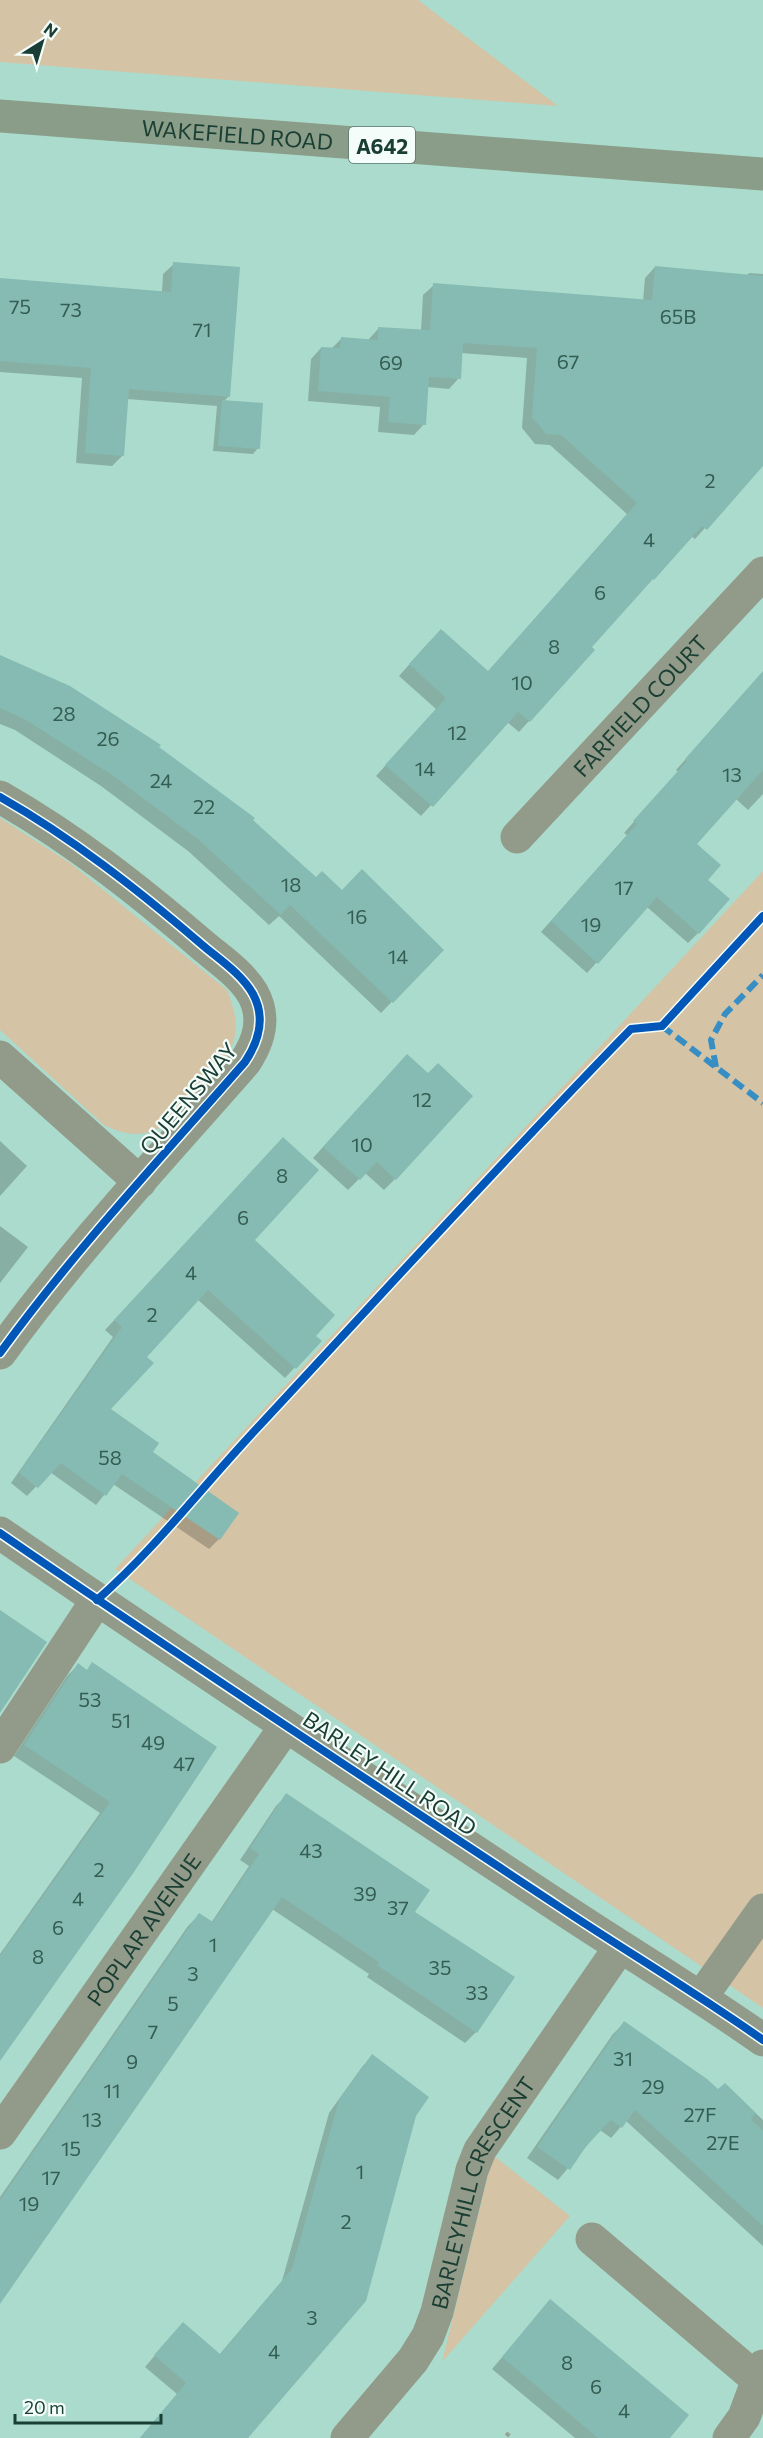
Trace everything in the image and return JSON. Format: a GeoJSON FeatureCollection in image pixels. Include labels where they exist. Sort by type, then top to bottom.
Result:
{"type":"FeatureCollection","features":[{"type":"Feature","properties":{"kind":"main road","name":"WAKEFIELD ROAD"},"geometry":{"type":"LineString","coordinates":[[0,116],[763,174]]}},
{"type":"Feature","properties":{"kind":"street","name":"FARFIELD COURT"},"geometry":{"type":"LineString","coordinates":[[517,837],[763,573]]}},
{"type":"Feature","properties":{"kind":"street","name":"QUEENSWAY"},"geometry":{"type":"LineString","coordinates":[[0,797],[94,856],[158,907],[241,979],[252,993],[259,1011],[260,1029],[255,1046],[245,1062],[140,1182],[24,1320],[0,1353]]}},
{"type":"Feature","properties":{"kind":"street","name":"QUEENSWAY"},"geometry":{"type":"LineString","coordinates":[[0,1057],[140,1182]]}},
{"type":"Feature","properties":{"kind":"street","name":"BARLEY HILL ROAD"},"geometry":{"type":"LineString","coordinates":[[0,1533],[97,1600],[621,1947],[702,1996],[763,2040]]}},
{"type":"Feature","properties":{"kind":"street"},"geometry":{"type":"LineString","coordinates":[[0,1747],[97,1600]]}},
{"type":"Feature","properties":{"kind":"street","name":"POPLAR AVENUE"},"geometry":{"type":"LineString","coordinates":[[0,2133],[286,1726]]}},
{"type":"Feature","properties":{"kind":"street"},"geometry":{"type":"LineString","coordinates":[[702,1996],[763,1910]]}},
{"type":"Feature","properties":{"kind":"street","name":"BARLEYHILL CRESCENT"},"geometry":{"type":"LineString","coordinates":[[347,2438],[413,2360],[428,2336],[472,2170],[480,2150],[621,1947]]}},
{"type":"Feature","properties":{"kind":"street"},"geometry":{"type":"LineString","coordinates":[[592,2239],[761,2374],[744,2417],[729,2438]]}},
{"type":"Feature","properties":{"kind":"path"},"geometry":{"type":"LineString","coordinates":[[506,2433],[512,2438]]}},
{"type":"Feature","properties":{"kind":"shaded area"},"geometry":{"type":"Polygon","coordinates":[[[0,0],[418,0],[558,106],[0,62],[0,0]]]}},
{"type":"Feature","properties":{"kind":"shaded area"},"geometry":{"type":"Polygon","coordinates":[[[0,818],[70,863],[227,990],[236,1023],[235,1036],[229,1052],[185,1106],[153,1131],[140,1134],[128,1133],[104,1125],[0,1030],[0,818]]]}},
{"type":"Feature","properties":{"kind":"shaded area"},"geometry":{"type":"Polygon","coordinates":[[[763,871],[763,2008],[115,1569],[763,871]]]}},
{"type":"Feature","properties":{"kind":"shaded area"},"geometry":{"type":"Polygon","coordinates":[[[493,2155],[570,2216],[442,2362],[493,2155]]]}},
{"type":"Feature","properties":{"kind":"building"},"geometry":{"type":"Polygon","coordinates":[[[173,262],[240,267],[230,397],[129,389],[124,456],[85,453],[91,368],[0,361],[0,278],[171,292],[173,262]]]}},
{"type":"Feature","properties":{"kind":"building"},"geometry":{"type":"Polygon","coordinates":[[[655,266],[763,276],[763,466],[707,530],[702,526],[653,579],[592,647],[595,650],[530,722],[518,712],[433,807],[385,765],[446,698],[409,664],[441,629],[488,671],[637,503],[561,435],[546,434],[532,417],[537,348],[463,343],[461,379],[429,377],[426,425],[388,422],[390,397],[318,391],[321,347],[340,348],[341,337],[378,340],[378,327],[430,330],[433,283],[652,300],[655,266]]]}},
{"type":"Feature","properties":{"kind":"building"},"geometry":{"type":"Polygon","coordinates":[[[222,400],[263,403],[260,449],[218,446],[222,400]]]}},
{"type":"Feature","properties":{"kind":"building"},"geometry":{"type":"Polygon","coordinates":[[[0,655],[70,686],[161,745],[159,747],[255,818],[253,820],[316,877],[322,871],[342,890],[362,869],[444,950],[393,1003],[290,905],[281,915],[199,840],[112,775],[26,720],[0,708],[0,655]]]}},
{"type":"Feature","properties":{"kind":"building"},"geometry":{"type":"Polygon","coordinates":[[[763,671],[763,770],[697,844],[721,865],[708,880],[730,899],[699,934],[657,897],[598,964],[551,921],[637,824],[633,821],[763,671]]]}},
{"type":"Feature","properties":{"kind":"building"},"geometry":{"type":"Polygon","coordinates":[[[407,1054],[428,1073],[438,1063],[473,1096],[396,1180],[377,1162],[360,1180],[323,1147],[407,1054]]]}},
{"type":"Feature","properties":{"kind":"building"},"geometry":{"type":"Polygon","coordinates":[[[283,1137],[319,1170],[255,1240],[335,1315],[316,1336],[322,1341],[296,1369],[208,1290],[147,1357],[154,1363],[111,1409],[159,1443],[153,1452],[239,1513],[220,1540],[122,1474],[106,1496],[61,1463],[38,1488],[19,1473],[122,1327],[114,1320],[283,1137]]]}},
{"type":"Feature","properties":{"kind":"building"},"geometry":{"type":"Polygon","coordinates":[[[0,1610],[47,1642],[0,1713],[0,1610]]]}},
{"type":"Feature","properties":{"kind":"building"},"geometry":{"type":"Polygon","coordinates":[[[92,1662],[217,1747],[134,1872],[0,2061],[0,1956],[110,1802],[24,1745],[78,1663],[87,1670],[92,1662]]]}},
{"type":"Feature","properties":{"kind":"building"},"geometry":{"type":"Polygon","coordinates":[[[286,1793],[430,1890],[415,1912],[515,1977],[477,2033],[377,1965],[379,1962],[282,1897],[0,2304],[0,2200],[199,1913],[213,1922],[259,1854],[250,1848],[286,1793]]]}},
{"type":"Feature","properties":{"kind":"building"},"geometry":{"type":"Polygon","coordinates":[[[624,2021],[718,2089],[725,2083],[756,2113],[751,2119],[763,2131],[763,2226],[635,2110],[622,2128],[611,2120],[587,2145],[570,2170],[537,2147],[624,2021]]]}},
{"type":"Feature","properties":{"kind":"building"},"geometry":{"type":"Polygon","coordinates":[[[372,2054],[429,2097],[416,2116],[366,2301],[248,2438],[140,2438],[186,2383],[154,2355],[183,2322],[220,2354],[292,2269],[339,2100],[372,2054]]]}},
{"type":"Feature","properties":{"kind":"building"},"geometry":{"type":"Polygon","coordinates":[[[550,2299],[689,2415],[670,2438],[598,2438],[502,2357],[550,2299]]]}},
{"type":"Feature","properties":{"kind":"marked path"},"geometry":{"type":"LineString","coordinates":[[716,1067],[711,1040],[725,1014],[763,975]]}},
{"type":"Feature","properties":{"kind":"marked path"},"geometry":{"type":"LineString","coordinates":[[662,1026],[763,1103]]}},
{"type":"Feature","properties":{"kind":"cycle path"},"geometry":{"type":"LineString","coordinates":[[0,797],[103,865],[228,966],[253,994],[260,1021],[257,1038],[245,1062],[88,1241],[0,1353]]}},
{"type":"Feature","properties":{"kind":"cycle path"},"geometry":{"type":"LineString","coordinates":[[97,1600],[140,1558],[445,1225],[631,1029],[662,1026],[763,916]]}},
{"type":"Feature","properties":{"kind":"cycle path"},"geometry":{"type":"LineString","coordinates":[[0,1533],[276,1720],[763,2040]]}}]}
